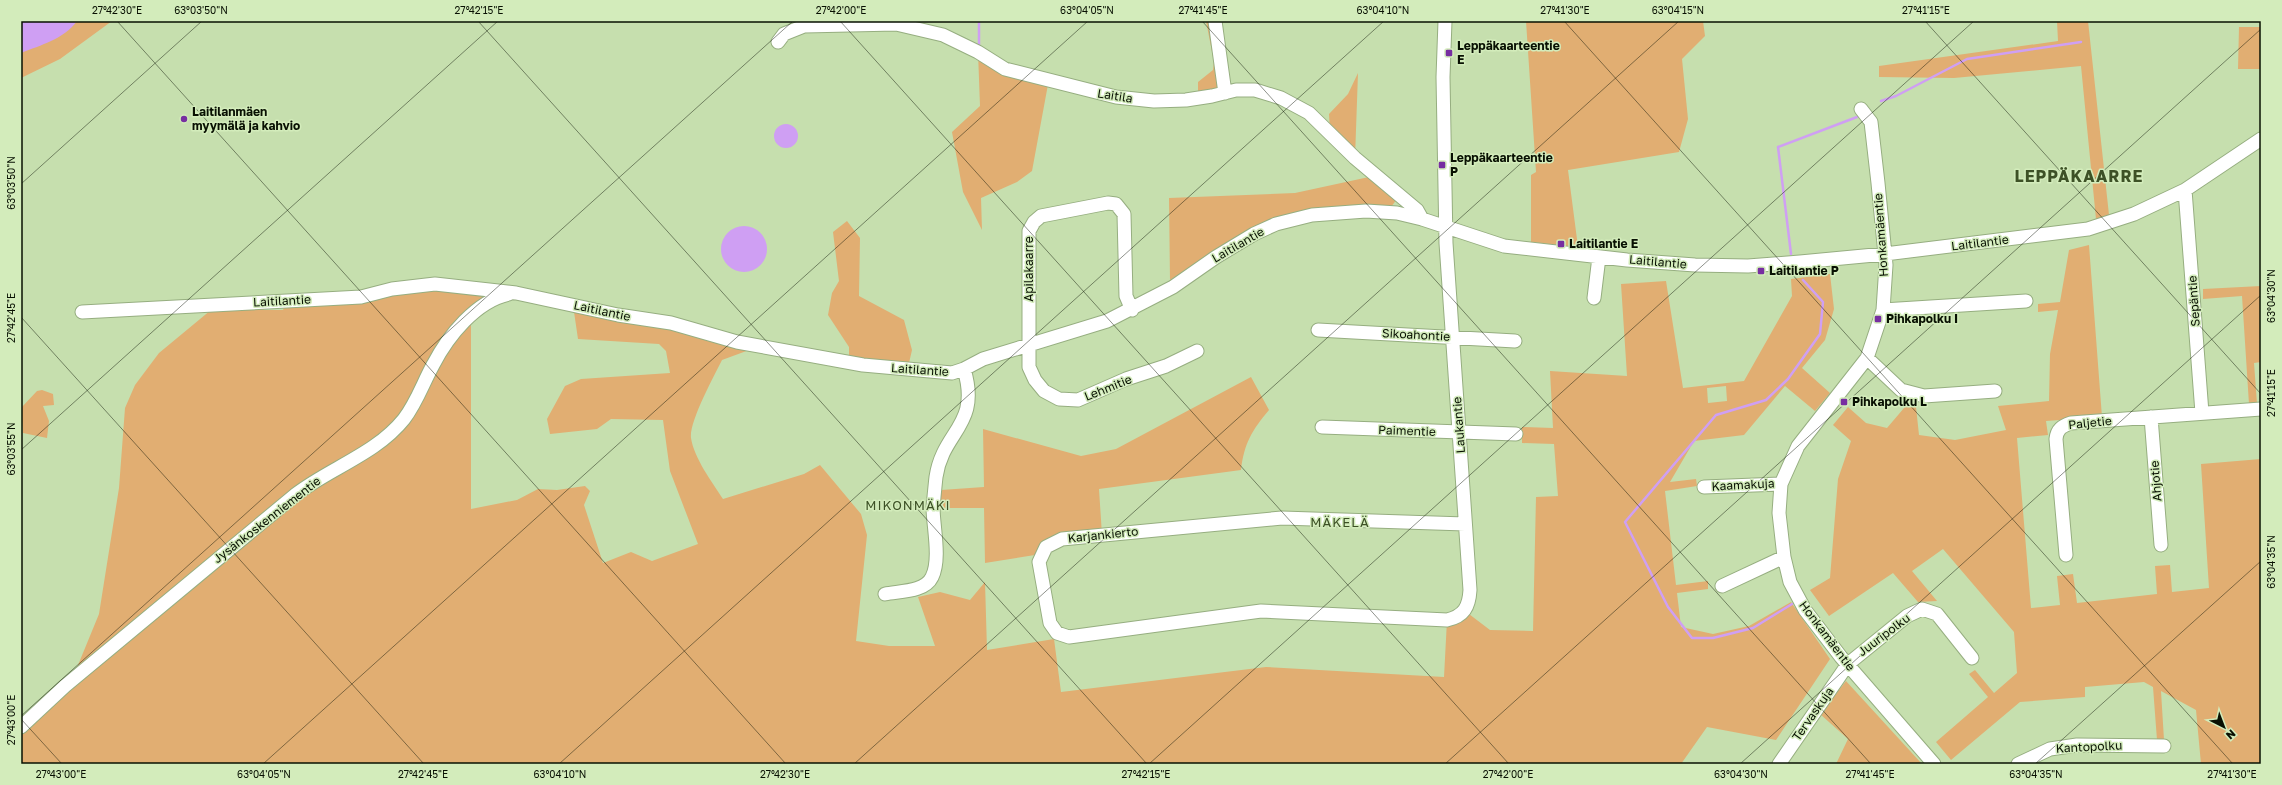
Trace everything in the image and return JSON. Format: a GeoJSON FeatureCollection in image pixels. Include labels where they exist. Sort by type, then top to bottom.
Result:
{"type":"FeatureCollection","features":[{"type":"Feature","properties":{"kind":"street"},"geometry":{"type":"LineString","coordinates":[[1215,21],[1225,93]]}},
{"type":"Feature","properties":{"kind":"street","name":"Laukantie"},"geometry":{"type":"LineString","coordinates":[[1445,21],[1443,77],[1446,228],[1470,590],[1469,602],[1465,611],[1458,618]]}},
{"type":"Feature","properties":{"kind":"street","name":"Laitila"},"geometry":{"type":"LineString","coordinates":[[778,42],[784,34],[804,26],[896,24],[943,35],[978,52],[1005,69],[1116,97],[1154,101],[1186,100],[1236,90],[1255,90],[1281,98],[1309,113],[1355,158],[1417,210],[1422,219]]}},
{"type":"Feature","properties":{"kind":"street","name":"Honkamäentie"},"geometry":{"type":"LineString","coordinates":[[1861,109],[1871,122],[1885,254],[1883,310],[1867,358],[1798,446],[1782,484],[1779,513],[1784,557],[1790,582],[1805,610],[1848,664],[1934,764]]}},
{"type":"Feature","properties":{"kind":"street","name":"Laitilantie"},"geometry":{"type":"LineString","coordinates":[[82,312],[361,297],[392,289],[435,284],[516,293],[618,315],[671,323],[737,342],[864,366],[952,373],[964,369],[983,359],[1107,322],[1173,287],[1216,256],[1241,241],[1276,224],[1312,215],[1366,211],[1397,213],[1422,219],[1504,246],[1695,266],[1748,266],[1885,254],[2088,230],[2134,214],[2185,190],[2261,139]]}},
{"type":"Feature","properties":{"kind":"street","name":"Sepäntie"},"geometry":{"type":"LineString","coordinates":[[2185,190],[2202,413]]}},
{"type":"Feature","properties":{"kind":"street","name":"Apilakaarre"},"geometry":{"type":"LineString","coordinates":[[1030,345],[1029,231],[1034,222],[1041,216],[1108,203],[1116,204],[1124,214],[1126,296],[1132,310]]}},
{"type":"Feature","properties":{"kind":"street"},"geometry":{"type":"LineString","coordinates":[[1594,298],[1600,257]]}},
{"type":"Feature","properties":{"kind":"street","name":"Jysänkoskenniementie"},"geometry":{"type":"LineString","coordinates":[[21,727],[71,681],[295,495],[310,484],[384,440],[404,419],[418,398],[434,364],[464,324],[484,304],[498,297],[516,293]]}},
{"type":"Feature","properties":{"kind":"street"},"geometry":{"type":"LineString","coordinates":[[1883,310],[2026,301]]}},
{"type":"Feature","properties":{"kind":"street","name":"Sikoahontie"},"geometry":{"type":"LineString","coordinates":[[1318,330],[1515,341]]}},
{"type":"Feature","properties":{"kind":"street","name":"Lehmitie"},"geometry":{"type":"LineString","coordinates":[[1030,345],[1029,367],[1034,380],[1044,391],[1059,399],[1068,401],[1078,400],[1126,380],[1166,366],[1197,351]]}},
{"type":"Feature","properties":{"kind":"street"},"geometry":{"type":"LineString","coordinates":[[1867,358],[1902,390],[1924,396],[1995,391]]}},
{"type":"Feature","properties":{"kind":"street"},"geometry":{"type":"LineString","coordinates":[[885,594],[921,587],[932,577],[936,563],[934,507],[936,477],[940,458],[962,424],[967,410],[969,385],[964,369]]}},
{"type":"Feature","properties":{"kind":"street","name":"Paljetie"},"geometry":{"type":"LineString","coordinates":[[2066,555],[2057,432],[2062,426],[2151,417],[2261,409]]}},
{"type":"Feature","properties":{"kind":"street","name":"Ahjotie"},"geometry":{"type":"LineString","coordinates":[[2151,417],[2161,545]]}},
{"type":"Feature","properties":{"kind":"street","name":"Paimentie"},"geometry":{"type":"LineString","coordinates":[[1322,427],[1516,434]]}},
{"type":"Feature","properties":{"kind":"street","name":"Kaamakuja"},"geometry":{"type":"LineString","coordinates":[[1704,487],[1782,484]]}},
{"type":"Feature","properties":{"kind":"street","name":"Karjankierto"},"geometry":{"type":"LineString","coordinates":[[1458,618],[1447,620],[1261,611],[1069,637],[1057,633],[1050,623],[1039,562],[1046,547],[1062,539],[1246,521],[1282,518],[1465,524]]}},
{"type":"Feature","properties":{"kind":"street"},"geometry":{"type":"LineString","coordinates":[[1722,586],[1784,557]]}},
{"type":"Feature","properties":{"kind":"street","name":"Juuripolku"},"geometry":{"type":"LineString","coordinates":[[1848,664],[1907,616],[1922,609],[1937,614],[1972,658]]}},
{"type":"Feature","properties":{"kind":"street","name":"Tervaskuja"},"geometry":{"type":"LineString","coordinates":[[1779,764],[1848,664]]}},
{"type":"Feature","properties":{"kind":"street","name":"Kantopolku"},"geometry":{"type":"LineString","coordinates":[[2018,764],[2050,749],[2077,746],[2164,746]]}},
{"type":"Feature","properties":{"kind":"shaded area"},"geometry":{"type":"Polygon","coordinates":[[[21,21],[112,21],[60,59],[21,78],[21,21]]]}},
{"type":"Feature","properties":{"kind":"shaded area"},"geometry":{"type":"Polygon","coordinates":[[[21,21],[77,21],[59,37],[21,53],[21,21]]]}},
{"type":"Feature","properties":{"kind":"shaded area"},"geometry":{"type":"Polygon","coordinates":[[[1206,21],[1222,21],[1230,83],[1236,90],[1198,93],[1198,82],[1213,70],[1214,62],[1206,21]]]}},
{"type":"Feature","properties":{"kind":"shaded area"},"geometry":{"type":"Polygon","coordinates":[[[1526,21],[1703,21],[1705,36],[1682,59],[1688,119],[1679,152],[1568,170],[1578,247],[1531,242],[1531,175],[1536,172],[1526,21]]]}},
{"type":"Feature","properties":{"kind":"shaded area"},"geometry":{"type":"Polygon","coordinates":[[[2057,21],[2088,21],[2109,215],[2096,219],[2081,66],[1954,78],[1879,77],[1879,66],[2058,41],[2057,21]]]}},
{"type":"Feature","properties":{"kind":"shaded area"},"geometry":{"type":"Polygon","coordinates":[[[2239,27],[2261,27],[2261,69],[2238,69],[2239,27]]]}},
{"type":"Feature","properties":{"kind":"shaded area"},"geometry":{"type":"Polygon","coordinates":[[[978,52],[1049,79],[1032,171],[1017,182],[981,198],[982,230],[963,192],[952,132],[980,106],[978,52]]]}},
{"type":"Feature","properties":{"kind":"shaded area"},"geometry":{"type":"Polygon","coordinates":[[[1358,73],[1355,158],[1330,132],[1329,114],[1348,94],[1358,73]]]}},
{"type":"Feature","properties":{"kind":"shaded area"},"geometry":{"type":"Polygon","coordinates":[[[786,124],[791,125],[797,131],[797,141],[791,147],[786,148],[781,147],[775,141],[774,136],[775,131],[781,125],[786,124]]]}},
{"type":"Feature","properties":{"kind":"shaded area"},"geometry":{"type":"Polygon","coordinates":[[[1369,177],[1397,199],[1391,207],[1365,204],[1310,211],[1212,253],[1170,280],[1169,198],[1295,193],[1369,177]]]}},
{"type":"Feature","properties":{"kind":"shaded area"},"geometry":{"type":"Polygon","coordinates":[[[847,221],[860,238],[859,296],[904,320],[912,350],[909,363],[860,361],[849,355],[849,347],[828,315],[832,293],[839,281],[833,232],[847,221]]]}},
{"type":"Feature","properties":{"kind":"shaded area"},"geometry":{"type":"Polygon","coordinates":[[[740,226],[748,226],[757,230],[763,236],[767,249],[763,262],[757,268],[748,272],[740,272],[731,268],[725,262],[721,253],[721,245],[725,236],[731,230],[740,226]]]}},
{"type":"Feature","properties":{"kind":"shaded area"},"geometry":{"type":"Polygon","coordinates":[[[2089,245],[2102,417],[2046,421],[2048,435],[2017,438],[2031,608],[2060,605],[2057,576],[2073,574],[2077,603],[2157,594],[2155,566],[2170,565],[2172,592],[2209,588],[2201,464],[2261,459],[2261,764],[2201,764],[2196,710],[2161,691],[2164,740],[2157,740],[2153,687],[2144,682],[2085,687],[2085,697],[2020,702],[1951,760],[1936,742],[1988,697],[1969,674],[1975,670],[1994,693],[2017,673],[2014,632],[1943,549],[1912,571],[1937,601],[1918,602],[1893,573],[1829,616],[1810,590],[1830,578],[1838,479],[1851,441],[1833,425],[1848,407],[1866,423],[1887,428],[1910,401],[1916,407],[1919,435],[1955,440],[2006,430],[1998,406],[2049,401],[2050,354],[2058,310],[2038,312],[2038,304],[2060,302],[2069,250],[2089,245]]]}},
{"type":"Feature","properties":{"kind":"shaded area"},"geometry":{"type":"Polygon","coordinates":[[[1830,274],[1834,309],[1825,340],[1802,368],[1830,393],[1815,411],[1785,386],[1744,435],[1694,441],[1670,482],[1696,479],[1697,486],[1665,491],[1676,585],[1708,581],[1708,589],[1677,593],[1681,627],[1713,634],[1749,626],[1791,602],[1830,659],[1776,740],[1707,727],[1681,764],[21,764],[21,727],[76,670],[99,614],[119,488],[125,408],[135,385],[159,353],[217,305],[257,302],[264,310],[283,310],[287,300],[398,289],[516,293],[471,316],[471,509],[517,500],[538,489],[557,490],[585,486],[590,491],[584,505],[603,563],[631,552],[652,561],[698,544],[670,471],[663,420],[611,419],[597,429],[550,434],[547,419],[565,386],[581,379],[670,373],[666,351],[659,344],[578,339],[573,305],[760,346],[722,360],[703,399],[691,431],[691,438],[696,454],[704,470],[723,499],[804,474],[820,465],[861,514],[867,535],[856,641],[889,646],[935,646],[918,597],[940,592],[970,600],[985,582],[987,650],[1054,639],[1061,692],[1266,667],[1444,677],[1447,620],[1465,611],[1490,630],[1533,631],[1536,497],[1558,496],[1554,444],[1522,443],[1522,427],[1553,428],[1550,371],[1627,376],[1621,284],[1666,281],[1683,388],[1744,381],[1792,296],[1791,279],[1830,274]],[[1726,386],[1707,388],[1708,403],[1727,401],[1726,386]]]}},
{"type":"Feature","properties":{"kind":"shaded area"},"geometry":{"type":"Polygon","coordinates":[[[2261,286],[2261,362],[2254,363],[2257,404],[2249,404],[2242,296],[2203,299],[2203,289],[2261,286]]]}},
{"type":"Feature","properties":{"kind":"shaded area"},"geometry":{"type":"Polygon","coordinates":[[[1251,377],[1269,410],[1253,431],[1244,452],[1241,470],[1099,489],[1102,535],[1062,539],[1041,554],[985,563],[984,508],[941,508],[941,490],[984,487],[983,429],[1081,456],[1116,449],[1251,377]]]}},
{"type":"Feature","properties":{"kind":"shaded area"},"geometry":{"type":"Polygon","coordinates":[[[42,390],[53,394],[54,405],[43,406],[49,421],[47,438],[23,433],[21,408],[37,391],[42,390]]]}},
{"type":"Feature","properties":{"kind":"shaded area"},"geometry":{"type":"Polygon","coordinates":[[[1846,681],[1922,764],[1836,764],[1848,739],[1820,714],[1846,681]]]}},
{"type":"Feature","properties":{"kind":"waterway"},"geometry":{"type":"LineString","coordinates":[[979,21],[979,46]]}},
{"type":"Feature","properties":{"kind":"waterway"},"geometry":{"type":"LineString","coordinates":[[1881,101],[1896,96],[1967,59],[2081,42]]}},
{"type":"Feature","properties":{"kind":"waterway"},"geometry":{"type":"LineString","coordinates":[[1791,254],[1778,147],[1857,117]]}},
{"type":"Feature","properties":{"kind":"waterway"},"geometry":{"type":"LineString","coordinates":[[1792,604],[1753,628],[1713,638],[1692,638],[1668,607],[1625,522],[1716,415],[1766,400],[1788,379],[1820,334],[1823,302],[1803,280]]}},
{"type":"Feature","properties":{"kind":"place","name":"Leppäkaarteentie E"},"geometry":{"type":"Point","coordinates":[1449,53]}},
{"type":"Feature","properties":{"kind":"place","name":"Laitilanmäen myymälä ja kahvio"},"geometry":{"type":"Point","coordinates":[184,119]}},
{"type":"Feature","properties":{"kind":"place","name":"Leppäkaarteentie P"},"geometry":{"type":"Point","coordinates":[1442,165]}},
{"type":"Feature","properties":{"kind":"place","name":"Laitilantie E"},"geometry":{"type":"Point","coordinates":[1561,244]}},
{"type":"Feature","properties":{"kind":"place","name":"Laitilantie P"},"geometry":{"type":"Point","coordinates":[1761,271]}},
{"type":"Feature","properties":{"kind":"place","name":"Pihkapolku I"},"geometry":{"type":"Point","coordinates":[1878,319]}},
{"type":"Feature","properties":{"kind":"place","name":"Pihkapolku L"},"geometry":{"type":"Point","coordinates":[1844,402]}},
{"type":"Feature","properties":{"kind":"district","name":"LEPPÄKAARRE"},"geometry":{"type":"Point","coordinates":[2079,176]}},
{"type":"Feature","properties":{"kind":"district","name":"MIKONMÄKI"},"geometry":{"type":"Point","coordinates":[908,505]}},
{"type":"Feature","properties":{"kind":"district","name":"MÄKELÄ"},"geometry":{"type":"Point","coordinates":[1340,522]}}]}
